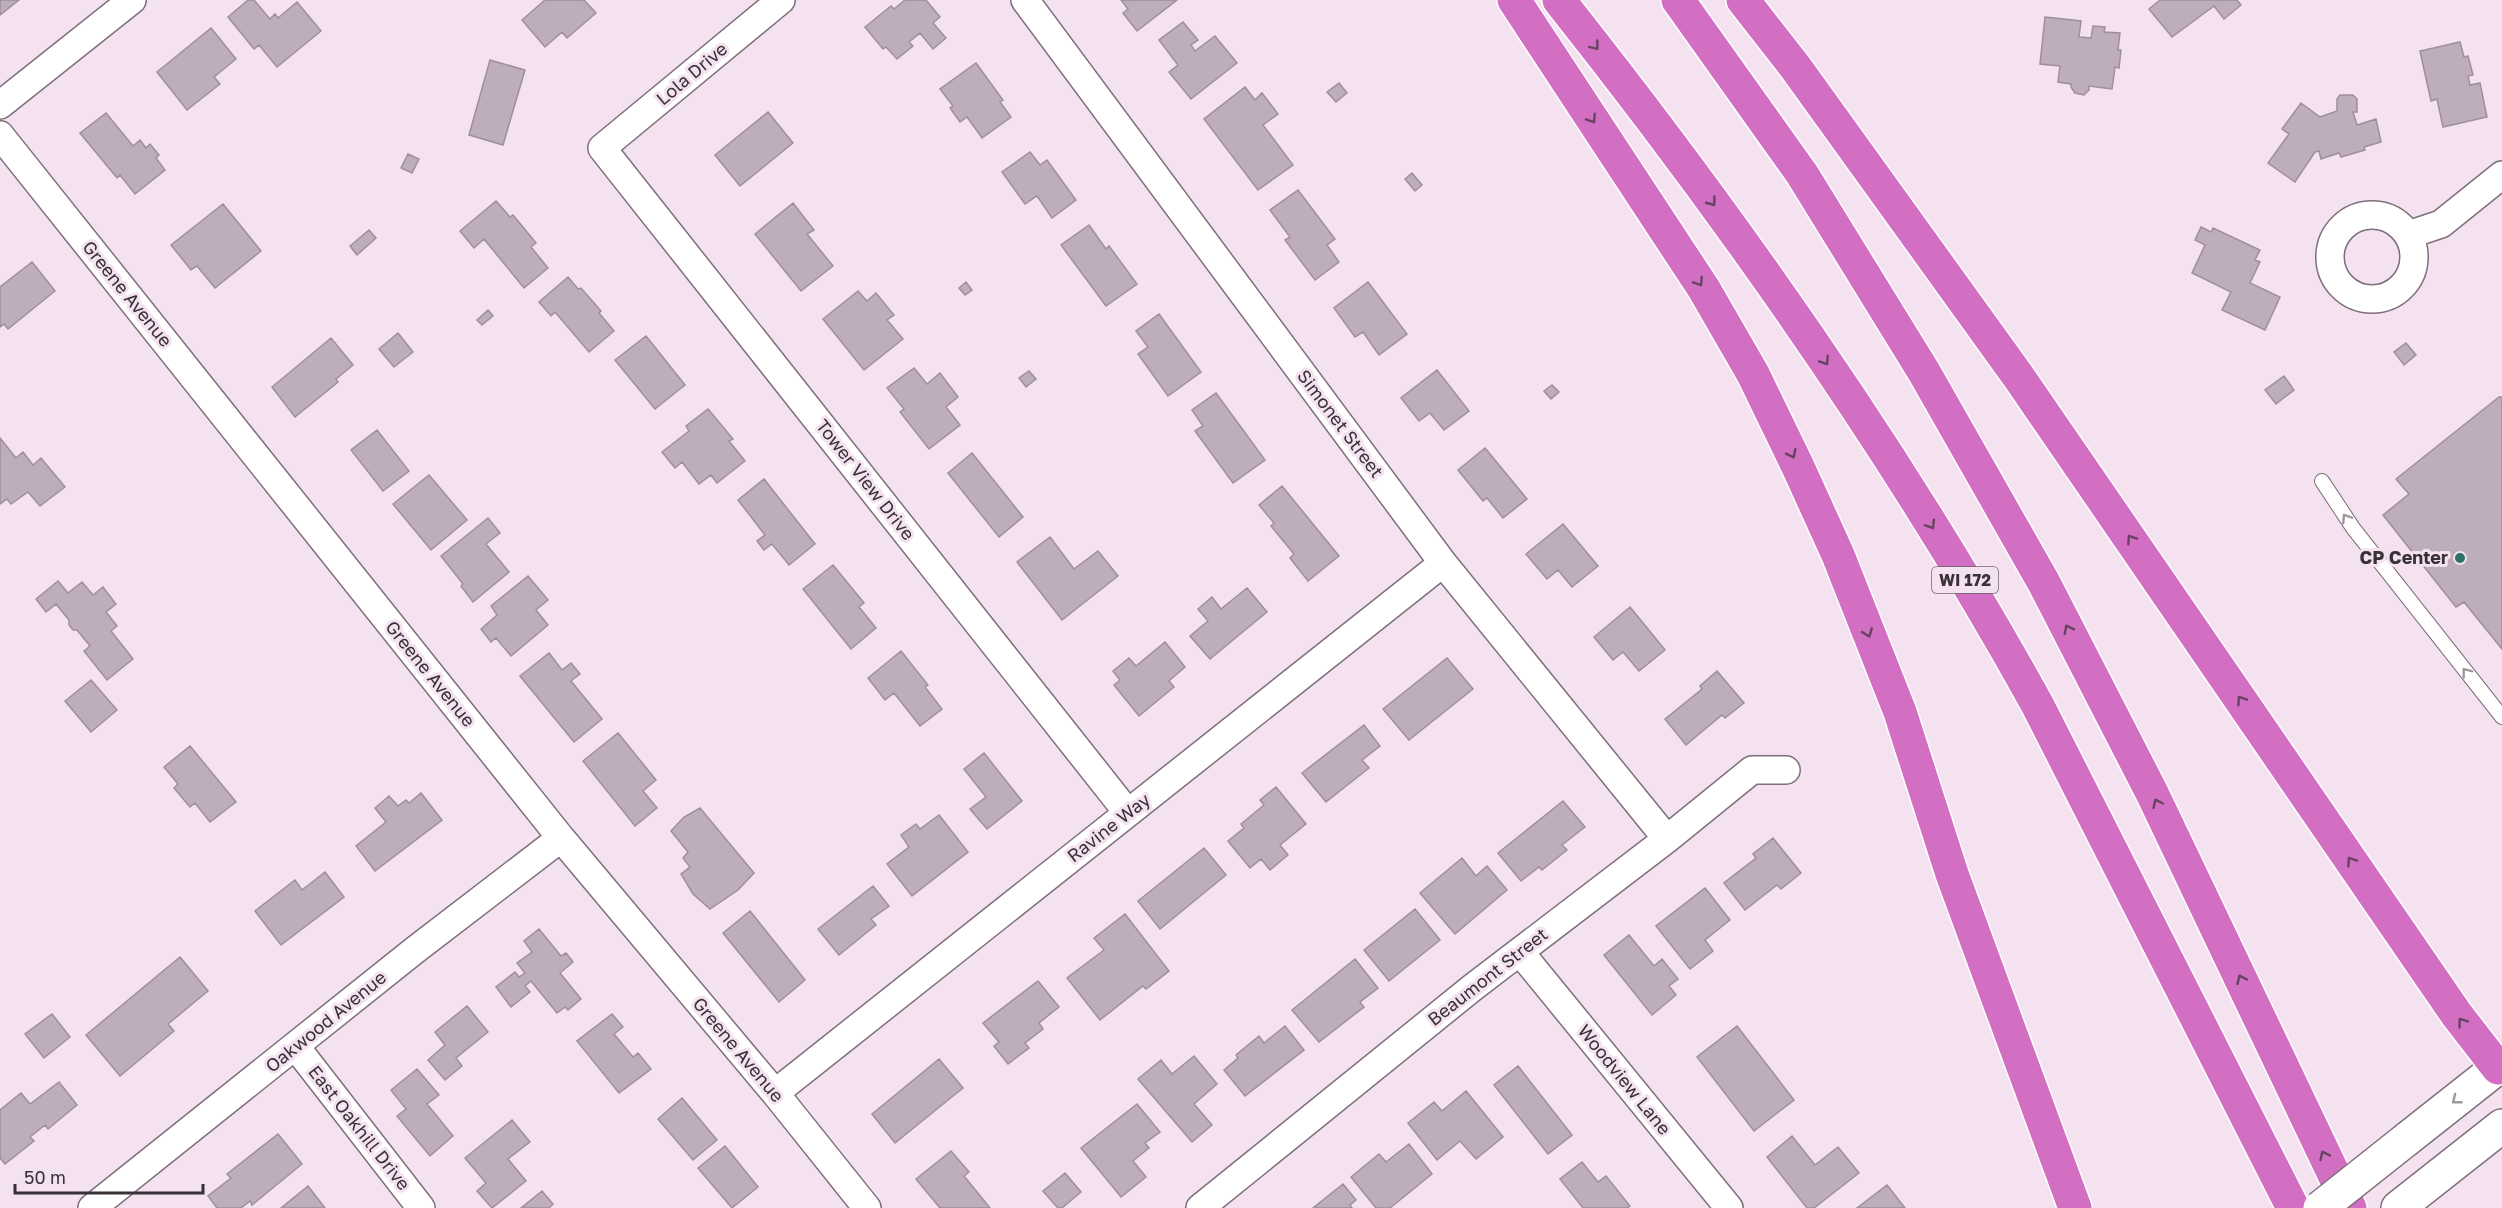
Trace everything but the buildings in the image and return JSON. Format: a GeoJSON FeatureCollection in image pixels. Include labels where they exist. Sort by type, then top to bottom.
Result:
{"type":"FeatureCollection","features":[{"type":"Feature","properties":{"kind":"highway"},"geometry":{"type":"LineString","coordinates":[[1514,0],[1704,289],[1753,374],[1799,469],[1838,555],[1900,712],[1952,874],[2075,1208]]}},
{"type":"Feature","properties":{"kind":"highway","name":"WI 172"},"geometry":{"type":"LineString","coordinates":[[1559,0],[1612,67],[1781,295],[1891,460],[2006,648],[2048,725],[2293,1208]]}},
{"type":"Feature","properties":{"kind":"highway"},"geometry":{"type":"LineString","coordinates":[[1678,0],[1802,174],[1924,372],[2044,583],[2152,793],[2350,1208]]}},
{"type":"Feature","properties":{"kind":"highway"},"geometry":{"type":"LineString","coordinates":[[1743,0],[1796,68],[2018,376],[2457,1015],[2500,1066]]}},
{"type":"Feature","properties":{"kind":"main road"},"geometry":{"type":"LineString","coordinates":[[2320,1208],[2500,1066]]}},
{"type":"Feature","properties":{"kind":"main road"},"geometry":{"type":"LineString","coordinates":[[2398,1208],[2502,1126]]}},
{"type":"Feature","properties":{"kind":"street"},"geometry":{"type":"LineString","coordinates":[[0,105],[132,0]]}},
{"type":"Feature","properties":{"kind":"street","name":"Lola Drive"},"geometry":{"type":"LineString","coordinates":[[602,148],[781,0]]}},
{"type":"Feature","properties":{"kind":"street","name":"Simonet Street"},"geometry":{"type":"LineString","coordinates":[[1025,0],[1443,563],[1667,839]]}},
{"type":"Feature","properties":{"kind":"street","name":"Greene Avenue"},"geometry":{"type":"LineString","coordinates":[[0,135],[561,838],[775,1093],[867,1208]]}},
{"type":"Feature","properties":{"kind":"street","name":"Tower View Drive"},"geometry":{"type":"LineString","coordinates":[[602,148],[1128,813]]}},
{"type":"Feature","properties":{"kind":"street"},"geometry":{"type":"LineString","coordinates":[[2408,235],[2441,224],[2502,175]]}},
{"type":"Feature","properties":{"kind":"street","name":"Ravine Way"},"geometry":{"type":"LineString","coordinates":[[775,1093],[1443,563]]}},
{"type":"Feature","properties":{"kind":"street","name":"Beaumont Street"},"geometry":{"type":"LineString","coordinates":[[1200,1208],[1752,770],[1786,770]]}},
{"type":"Feature","properties":{"kind":"street","name":"Oakwood Avenue"},"geometry":{"type":"LineString","coordinates":[[92,1208],[416,950],[561,838]]}},
{"type":"Feature","properties":{"kind":"street","name":"Woodview Lane"},"geometry":{"type":"LineString","coordinates":[[1520,952],[1729,1208]]}},
{"type":"Feature","properties":{"kind":"street","name":"East Oakhill Drive"},"geometry":{"type":"LineString","coordinates":[[296,1047],[422,1208]]}},
{"type":"Feature","properties":{"kind":"lane"},"geometry":{"type":"LineString","coordinates":[[2322,481],[2353,528],[2502,717]]}},
{"type":"Feature","properties":{"kind":"place","name":"CP Center"},"geometry":{"type":"Point","coordinates":[2460,558]}}]}
